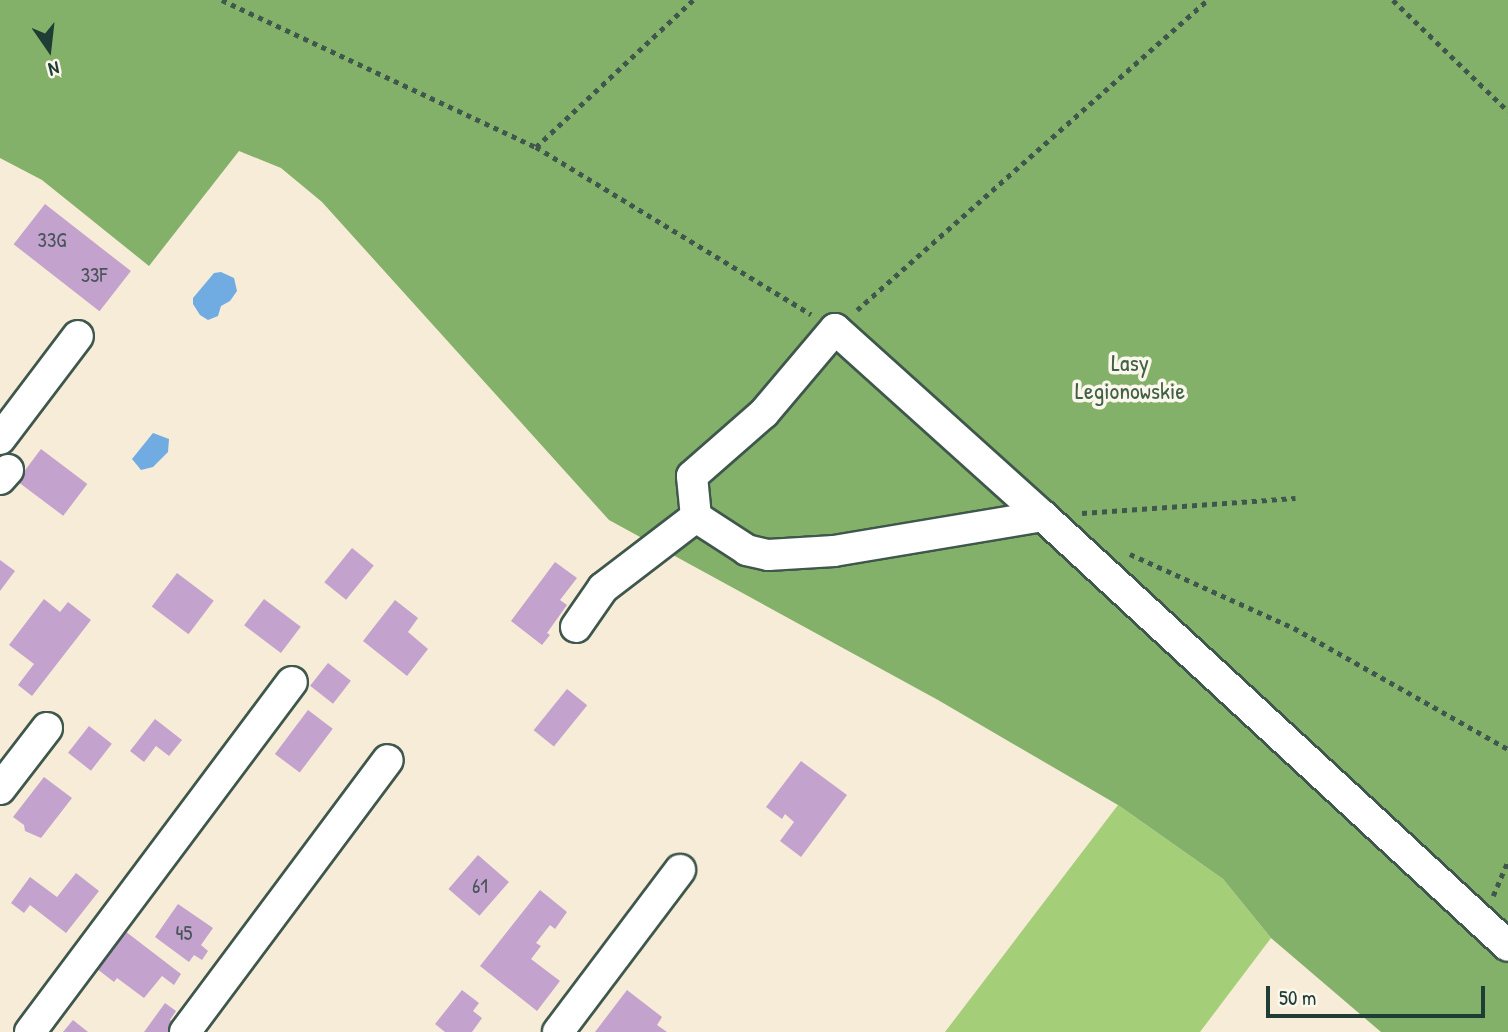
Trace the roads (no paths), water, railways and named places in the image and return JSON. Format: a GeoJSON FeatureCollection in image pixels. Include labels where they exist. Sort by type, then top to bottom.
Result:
{"type":"FeatureCollection","features":[{"type":"Feature","properties":{"kind":"lane"},"geometry":{"type":"LineString","coordinates":[[696,517],[692,476],[764,413],[835,329],[1508,946]]}},
{"type":"Feature","properties":{"kind":"lane"},"geometry":{"type":"LineString","coordinates":[[0,439],[78,336]]}},
{"type":"Feature","properties":{"kind":"lane"},"geometry":{"type":"LineString","coordinates":[[696,517],[747,550],[768,555],[834,551],[1042,516]]}},
{"type":"Feature","properties":{"kind":"lane"},"geometry":{"type":"LineString","coordinates":[[576,627],[603,589],[696,517]]}},
{"type":"Feature","properties":{"kind":"lane"},"geometry":{"type":"LineString","coordinates":[[30,1032],[292,682]]}},
{"type":"Feature","properties":{"kind":"lane"},"geometry":{"type":"LineString","coordinates":[[0,789],[47,728]]}},
{"type":"Feature","properties":{"kind":"lane"},"geometry":{"type":"LineString","coordinates":[[185,1032],[388,760]]}},
{"type":"Feature","properties":{"kind":"lane"},"geometry":{"type":"LineString","coordinates":[[558,1032],[680,870]]}},
{"type":"Feature","properties":{"kind":"water"},"geometry":{"type":"Polygon","coordinates":[[[221,272],[234,278],[237,291],[230,301],[221,306],[218,316],[208,320],[200,315],[193,304],[193,298],[214,273],[221,272]]]}},
{"type":"Feature","properties":{"kind":"water"},"geometry":{"type":"Polygon","coordinates":[[[153,433],[169,439],[168,452],[153,467],[141,470],[132,459],[153,433]]]}},
{"type":"Feature","properties":{"kind":"park label","name":"Lasy Legionowskie"},"geometry":{"type":"Point","coordinates":[1130,377]}}]}
